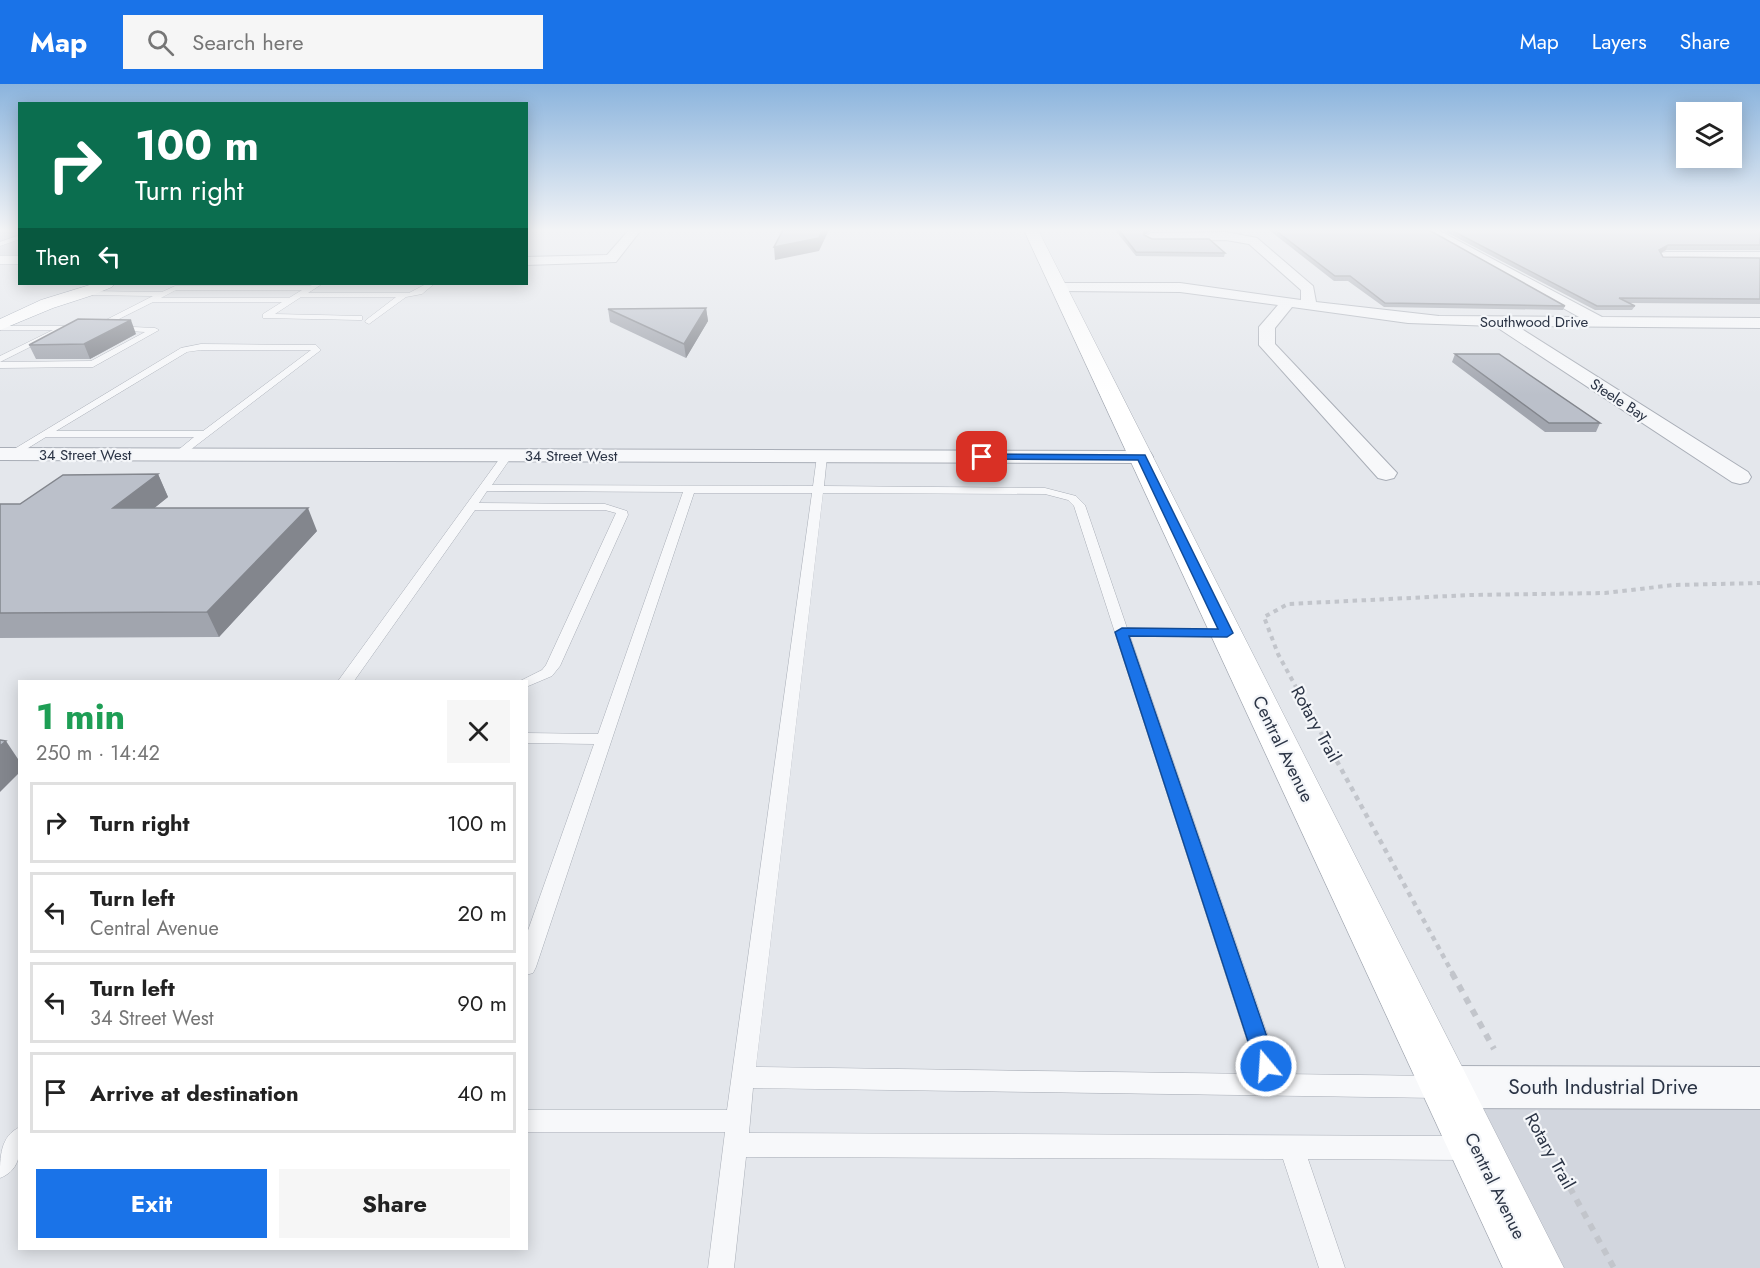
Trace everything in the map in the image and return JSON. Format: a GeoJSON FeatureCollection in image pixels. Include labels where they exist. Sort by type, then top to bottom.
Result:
{"type":"FeatureCollection","features":[{"type":"Feature","properties":{"kind":"main road"},"geometry":{"type":"LineString","coordinates":[[0,327],[81,288],[98,285]]}},
{"type":"Feature","properties":{"kind":"main road","name":"Central Avenue"},"geometry":{"type":"LineString","coordinates":[[1059,287],[1534,1268]]}},
{"type":"Feature","properties":{"kind":"street"},"geometry":{"type":"LineString","coordinates":[[1304,285],[1308,289],[1309,306]]}},
{"type":"Feature","properties":{"kind":"street"},"geometry":{"type":"LineString","coordinates":[[1531,285],[1599,322]]}},
{"type":"Feature","properties":{"kind":"street","name":"Southwood Drive"},"geometry":{"type":"LineString","coordinates":[[1059,287],[1195,288],[1403,319],[1756,324]]}},
{"type":"Feature","properties":{"kind":"street"},"geometry":{"type":"LineString","coordinates":[[1288,303],[1267,327],[1268,345],[1386,473]]}},
{"type":"Feature","properties":{"kind":"street","name":"Steele Bay"},"geometry":{"type":"LineString","coordinates":[[1499,322],[1740,477]]}},
{"type":"Feature","properties":{"kind":"street","name":"34 Street West"},"geometry":{"type":"LineString","coordinates":[[6,454],[1142,457]]}},
{"type":"Feature","properties":{"kind":"street","name":"South Industrial Drive"},"geometry":{"type":"LineString","coordinates":[[1447,1087],[1760,1088]]}},
{"type":"Feature","properties":{"kind":"lane"},"geometry":{"type":"LineString","coordinates":[[299,295],[404,295],[419,292],[428,285]]}},
{"type":"Feature","properties":{"kind":"lane"},"geometry":{"type":"LineString","coordinates":[[0,365],[93,364],[154,330],[99,327],[178,286],[314,286]]}},
{"type":"Feature","properties":{"kind":"lane"},"geometry":{"type":"LineString","coordinates":[[314,286],[266,316],[359,318]]}},
{"type":"Feature","properties":{"kind":"lane"},"geometry":{"type":"LineString","coordinates":[[81,288],[163,294]]}},
{"type":"Feature","properties":{"kind":"lane"},"geometry":{"type":"LineString","coordinates":[[369,322],[404,295]]}},
{"type":"Feature","properties":{"kind":"lane"},"geometry":{"type":"LineString","coordinates":[[150,300],[291,300]]}},
{"type":"Feature","properties":{"kind":"lane"},"geometry":{"type":"LineString","coordinates":[[282,305],[306,305]]}},
{"type":"Feature","properties":{"kind":"lane"},"geometry":{"type":"LineString","coordinates":[[0,327],[74,328]]}},
{"type":"Feature","properties":{"kind":"lane"},"geometry":{"type":"LineString","coordinates":[[0,359],[64,328]]}},
{"type":"Feature","properties":{"kind":"lane"},"geometry":{"type":"LineString","coordinates":[[6,454],[46,434],[184,350],[201,347],[316,348],[317,350],[308,357],[177,455]]}},
{"type":"Feature","properties":{"kind":"lane"},"geometry":{"type":"LineString","coordinates":[[46,434],[206,434]]}},
{"type":"Feature","properties":{"kind":"lane"},"geometry":{"type":"LineString","coordinates":[[347,680],[507,456]]}},
{"type":"Feature","properties":{"kind":"lane"},"geometry":{"type":"LineString","coordinates":[[721,1268],[822,456]]}},
{"type":"Feature","properties":{"kind":"lane"},"geometry":{"type":"LineString","coordinates":[[484,488],[1046,490],[1072,498],[1079,505],[1273,1085]]}},
{"type":"Feature","properties":{"kind":"lane"},"geometry":{"type":"LineString","coordinates":[[528,962],[690,489]]}},
{"type":"Feature","properties":{"kind":"lane"},"geometry":{"type":"LineString","coordinates":[[471,506],[605,507],[621,511],[622,515],[553,666],[547,673],[528,682]]}},
{"type":"Feature","properties":{"kind":"lane"},"geometry":{"type":"LineString","coordinates":[[1122,632],[1227,633]]}},
{"type":"Feature","properties":{"kind":"lane"},"geometry":{"type":"LineString","coordinates":[[528,738],[604,739]]}},
{"type":"Feature","properties":{"kind":"lane"},"geometry":{"type":"LineString","coordinates":[[743,1077],[1447,1087]]}},
{"type":"Feature","properties":{"kind":"lane"},"geometry":{"type":"LineString","coordinates":[[528,1121],[737,1133],[1292,1148],[1477,1149]]}},
{"type":"Feature","properties":{"kind":"lane"},"geometry":{"type":"LineString","coordinates":[[7,1163],[18,1142]]}},
{"type":"Feature","properties":{"kind":"lane"},"geometry":{"type":"LineString","coordinates":[[1292,1148],[1332,1268]]}},
{"type":"Feature","properties":{"kind":"path","name":"Rotary Trail"},"geometry":{"type":"LineString","coordinates":[[1614,1268],[1278,654],[1264,617],[1288,604],[1470,595],[1605,593],[1674,585],[1760,583]]}},
{"type":"Feature","properties":{"kind":"shaded area"},"geometry":{"type":"Polygon","coordinates":[[[1447,1087],[1760,1088],[1760,1268],[1534,1268],[1447,1087]]]}},
{"type":"Feature","properties":{"kind":"building"},"geometry":{"type":"Polygon","coordinates":[[[1362,285],[1528,285],[1565,306],[1385,303],[1362,285]]]}},
{"type":"Feature","properties":{"kind":"building"},"geometry":{"type":"Polygon","coordinates":[[[1557,285],[1760,285],[1760,299],[1619,298],[1635,306],[1597,306],[1557,285]]]}},
{"type":"Feature","properties":{"kind":"building"},"geometry":{"type":"Polygon","coordinates":[[[706,308],[684,344],[608,309],[706,308]]]}},
{"type":"Feature","properties":{"kind":"building"},"geometry":{"type":"Polygon","coordinates":[[[78,319],[131,320],[84,344],[29,345],[78,319]]]}},
{"type":"Feature","properties":{"kind":"building"},"geometry":{"type":"Polygon","coordinates":[[[1455,354],[1499,354],[1600,423],[1549,423],[1455,354]]]}},
{"type":"Feature","properties":{"kind":"building"},"geometry":{"type":"Polygon","coordinates":[[[158,474],[113,508],[308,508],[207,612],[0,613],[0,504],[20,504],[63,475],[158,474]]]}},
{"type":"Feature","properties":{"kind":"route"},"geometry":{"type":"LineString","coordinates":[[982,457],[1142,457],[1227,633],[1122,632],[1266,1066]]}}]}
